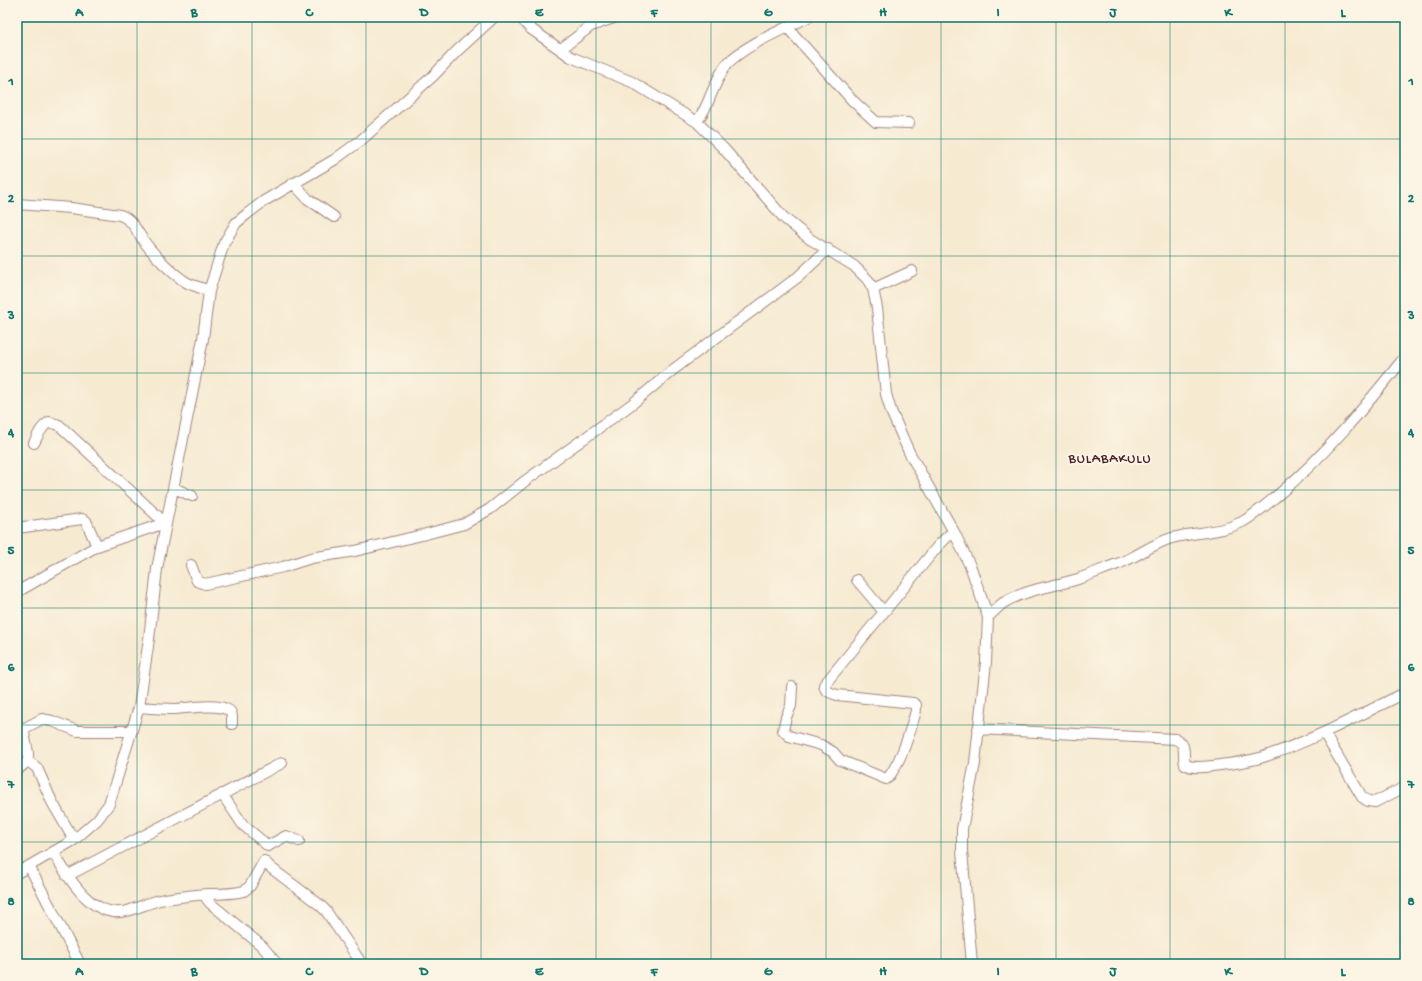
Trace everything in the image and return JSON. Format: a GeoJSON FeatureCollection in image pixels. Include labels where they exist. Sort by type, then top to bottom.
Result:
{"type":"FeatureCollection","features":[{"type":"Feature","properties":{"kind":"street"},"geometry":{"type":"LineString","coordinates":[[17,872],[74,840],[97,820],[109,804],[139,707],[157,569],[165,523],[174,488],[203,339],[209,291],[224,243],[236,223],[264,201],[334,160],[360,140],[428,80],[494,17]]}},
{"type":"Feature","properties":{"kind":"street"},"geometry":{"type":"LineString","coordinates":[[520,17],[531,29],[571,57],[632,82],[697,122],[735,160],[784,218],[795,227],[854,266],[868,280],[873,289],[877,308],[886,394],[891,410],[910,452],[954,532],[971,568],[988,617],[986,662],[975,763],[962,829],[962,851],[972,964]]}},
{"type":"Feature","properties":{"kind":"street"},"geometry":{"type":"LineString","coordinates":[[561,49],[591,26],[616,17]]}},
{"type":"Feature","properties":{"kind":"street"},"geometry":{"type":"LineString","coordinates":[[697,122],[727,64],[751,46],[808,17]]}},
{"type":"Feature","properties":{"kind":"street"},"geometry":{"type":"LineString","coordinates":[[787,27],[852,100],[876,122],[909,123]]}},
{"type":"Feature","properties":{"kind":"street"},"geometry":{"type":"LineString","coordinates":[[293,183],[308,199],[334,217]]}},
{"type":"Feature","properties":{"kind":"street"},"geometry":{"type":"LineString","coordinates":[[17,204],[71,208],[125,217],[130,221],[146,244],[176,275],[190,284],[209,291]]}},
{"type":"Feature","properties":{"kind":"street"},"geometry":{"type":"LineString","coordinates":[[190,565],[198,581],[205,584],[283,567],[311,558],[355,551],[464,524],[490,509],[525,481],[632,404],[674,369],[798,277],[828,249]]}},
{"type":"Feature","properties":{"kind":"street"},"geometry":{"type":"LineString","coordinates":[[873,289],[912,271]]}},
{"type":"Feature","properties":{"kind":"street"},"geometry":{"type":"LineString","coordinates":[[988,617],[1002,604],[1029,591],[1077,579],[1127,560],[1169,539],[1186,534],[1225,529],[1243,521],[1264,507],[1296,480],[1333,442],[1405,357]]}},
{"type":"Feature","properties":{"kind":"street"},"geometry":{"type":"LineString","coordinates":[[34,443],[44,426],[49,422],[59,425],[165,523]]}},
{"type":"Feature","properties":{"kind":"street"},"geometry":{"type":"LineString","coordinates":[[174,488],[192,496]]}},
{"type":"Feature","properties":{"kind":"street"},"geometry":{"type":"LineString","coordinates":[[17,528],[82,519],[86,521],[97,546]]}},
{"type":"Feature","properties":{"kind":"street"},"geometry":{"type":"LineString","coordinates":[[17,592],[97,546],[165,523]]}},
{"type":"Feature","properties":{"kind":"street"},"geometry":{"type":"LineString","coordinates":[[792,687],[791,706],[786,717],[783,730],[789,736],[822,745],[833,752],[840,760],[886,780],[889,777],[910,733],[912,722],[917,713],[916,705],[913,703],[837,694],[828,692],[824,685],[938,546],[954,532]]}},
{"type":"Feature","properties":{"kind":"street"},"geometry":{"type":"LineString","coordinates":[[857,580],[884,612]]}},
{"type":"Feature","properties":{"kind":"street"},"geometry":{"type":"LineString","coordinates":[[978,729],[1175,740],[1182,743],[1185,764],[1187,766],[1202,767],[1242,762],[1297,745],[1404,694]]}},
{"type":"Feature","properties":{"kind":"street"},"geometry":{"type":"LineString","coordinates":[[139,707],[174,709],[207,706],[225,709],[231,712],[232,724]]}},
{"type":"Feature","properties":{"kind":"street"},"geometry":{"type":"LineString","coordinates":[[28,761],[28,752],[20,727],[42,719],[52,720],[77,731],[132,731]]}},
{"type":"Feature","properties":{"kind":"street"},"geometry":{"type":"LineString","coordinates":[[1324,732],[1362,797],[1368,802],[1375,802],[1405,787]]}},
{"type":"Feature","properties":{"kind":"street"},"geometry":{"type":"LineString","coordinates":[[28,761],[37,768],[52,802],[74,840]]}},
{"type":"Feature","properties":{"kind":"street"},"geometry":{"type":"LineString","coordinates":[[17,770],[28,761]]}},
{"type":"Feature","properties":{"kind":"street"},"geometry":{"type":"LineString","coordinates":[[67,876],[282,763]]}},
{"type":"Feature","properties":{"kind":"street"},"geometry":{"type":"LineString","coordinates":[[222,794],[244,825],[268,846]]}},
{"type":"Feature","properties":{"kind":"street"},"geometry":{"type":"LineString","coordinates":[[53,852],[67,876],[83,895],[104,911],[115,913],[126,912],[163,899],[244,891],[250,886],[264,861],[268,846],[286,836],[299,841]]}},
{"type":"Feature","properties":{"kind":"street"},"geometry":{"type":"LineString","coordinates":[[264,861],[326,911],[362,964]]}},
{"type":"Feature","properties":{"kind":"street"},"geometry":{"type":"LineString","coordinates":[[29,866],[80,964]]}},
{"type":"Feature","properties":{"kind":"street"},"geometry":{"type":"LineString","coordinates":[[204,895],[210,904],[262,946],[276,964]]}},
{"type":"Feature","properties":{"kind":"district","name":"BULABAKULU"},"geometry":{"type":"Point","coordinates":[1110,459]}}]}
